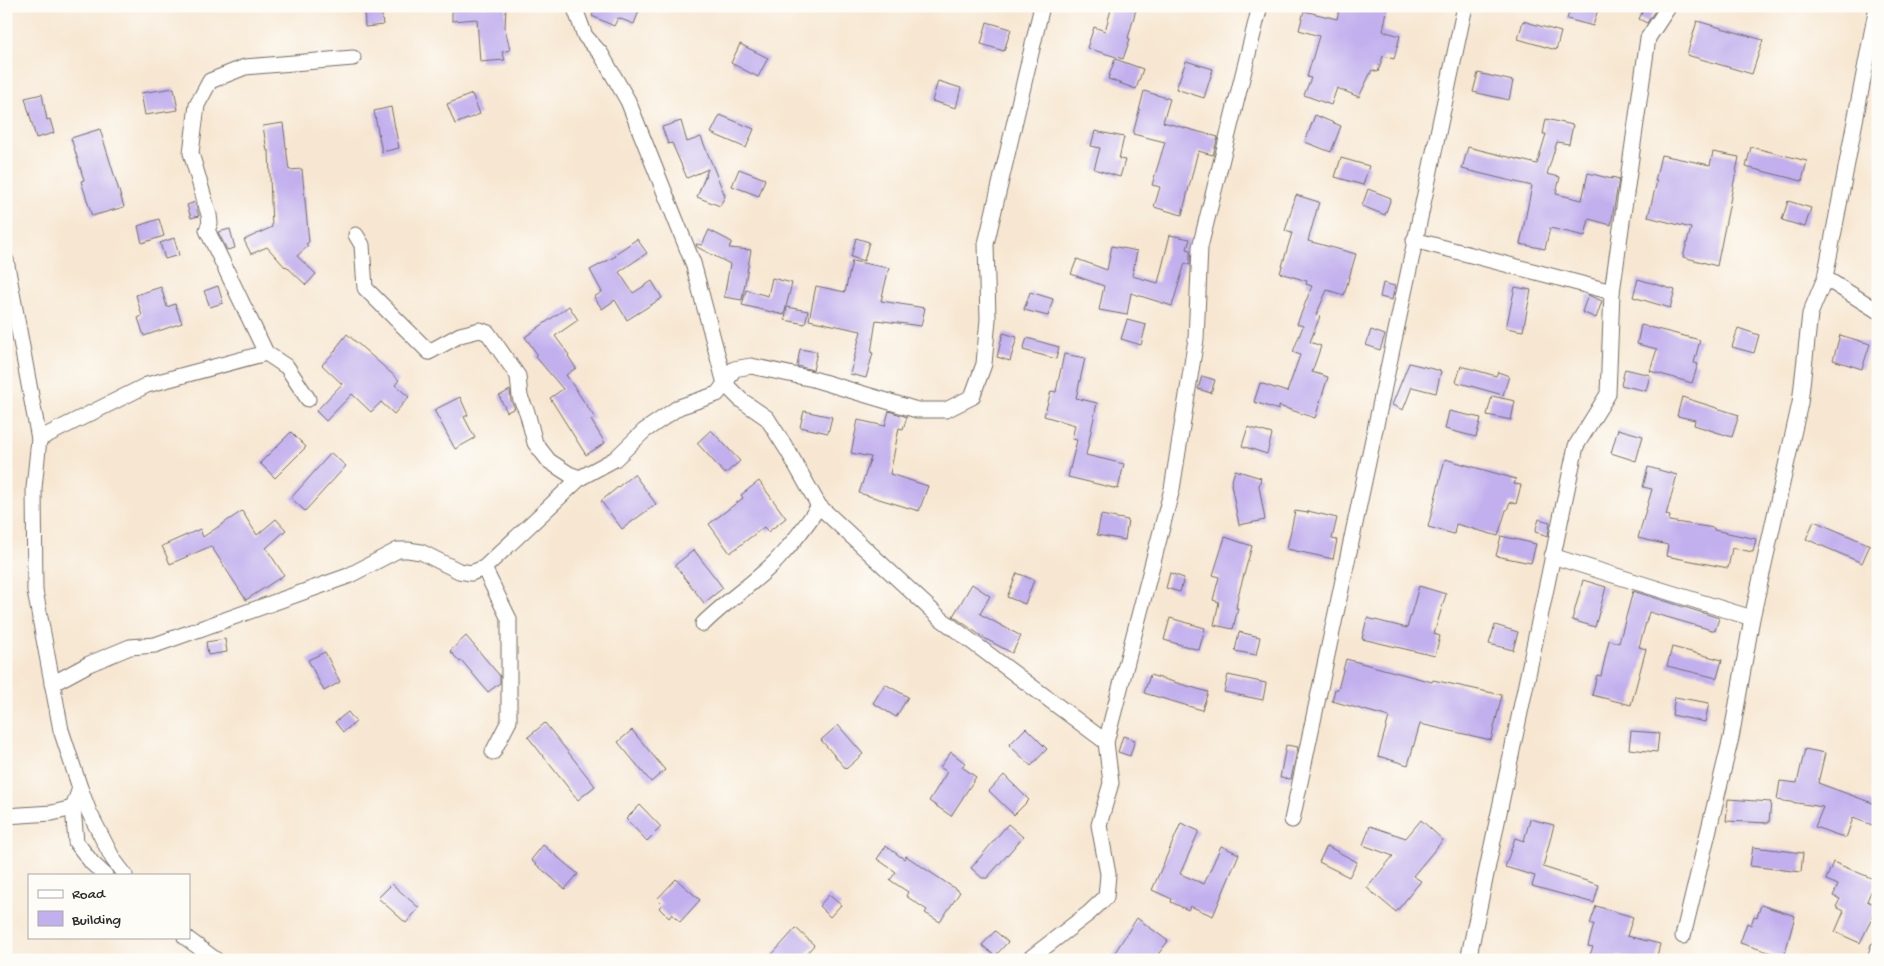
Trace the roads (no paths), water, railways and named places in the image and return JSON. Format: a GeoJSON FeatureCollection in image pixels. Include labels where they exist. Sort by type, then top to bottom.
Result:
{"type":"FeatureCollection","features":[{"type":"Feature","properties":{"kind":"street"},"geometry":{"type":"LineString","coordinates":[[574,6],[585,36],[601,54],[628,101],[689,254],[725,384],[741,400],[767,418],[788,451],[818,506],[940,618],[1106,742]]}},
{"type":"Feature","properties":{"kind":"street"},"geometry":{"type":"LineString","coordinates":[[52,684],[89,664],[130,647],[155,645],[339,579],[398,550],[421,552],[459,571],[471,573],[484,568],[580,478],[615,459],[644,431],[679,407],[717,394],[734,369],[751,366],[813,379],[917,410],[946,410],[972,397],[984,364],[988,319],[986,244],[1042,6]]}},
{"type":"Feature","properties":{"kind":"street"},"geometry":{"type":"LineString","coordinates":[[1028,960],[1090,913],[1106,897],[1108,874],[1099,825],[1111,782],[1106,742],[1172,489],[1196,339],[1200,247],[1260,6]]}},
{"type":"Feature","properties":{"kind":"street"},"geometry":{"type":"LineString","coordinates":[[1292,820],[1414,240],[1461,34],[1465,6]]}},
{"type":"Feature","properties":{"kind":"street"},"geometry":{"type":"LineString","coordinates":[[1468,960],[1576,446],[1608,394],[1612,292],[1648,38],[1669,6]]}},
{"type":"Feature","properties":{"kind":"street"},"geometry":{"type":"LineString","coordinates":[[1683,936],[1731,738],[1752,618],[1800,403],[1810,314],[1825,278],[1877,6]]}},
{"type":"Feature","properties":{"kind":"street"},"geometry":{"type":"LineString","coordinates":[[308,400],[287,367],[266,353],[207,230],[210,223],[209,215],[191,153],[197,105],[210,81],[245,67],[353,58]]}},
{"type":"Feature","properties":{"kind":"street"},"geometry":{"type":"LineString","coordinates":[[356,235],[362,245],[365,288],[429,352],[460,335],[480,330],[488,333],[518,376],[520,397],[527,412],[535,442],[549,461],[569,474],[580,478]]}},
{"type":"Feature","properties":{"kind":"street"},"geometry":{"type":"LineString","coordinates":[[1414,240],[1612,292]]}},
{"type":"Feature","properties":{"kind":"street"},"geometry":{"type":"LineString","coordinates":[[6,260],[39,439],[34,488],[35,591],[52,684],[61,730],[80,788],[104,843],[124,874]]}},
{"type":"Feature","properties":{"kind":"street"},"geometry":{"type":"LineString","coordinates":[[1825,278],[1878,311]]}},
{"type":"Feature","properties":{"kind":"street"},"geometry":{"type":"LineString","coordinates":[[39,439],[147,384],[266,353]]}},
{"type":"Feature","properties":{"kind":"street"},"geometry":{"type":"LineString","coordinates":[[703,624],[721,606],[775,561],[806,526],[818,506]]}},
{"type":"Feature","properties":{"kind":"street"},"geometry":{"type":"LineString","coordinates":[[1552,556],[1752,618]]}},
{"type":"Feature","properties":{"kind":"street"},"geometry":{"type":"LineString","coordinates":[[484,568],[508,620],[509,721],[493,752]]}},
{"type":"Feature","properties":{"kind":"street"},"geometry":{"type":"LineString","coordinates":[[80,788],[73,808],[76,842],[92,863],[104,874]]}},
{"type":"Feature","properties":{"kind":"street"},"geometry":{"type":"LineString","coordinates":[[6,816],[52,814],[73,808]]}},
{"type":"Feature","properties":{"kind":"street"},"geometry":{"type":"LineString","coordinates":[[186,938],[216,960]]}},
{"type":"Feature","properties":{"kind":"street"},"geometry":{"type":"LineString","coordinates":[[1875,960],[1878,949]]}}]}
